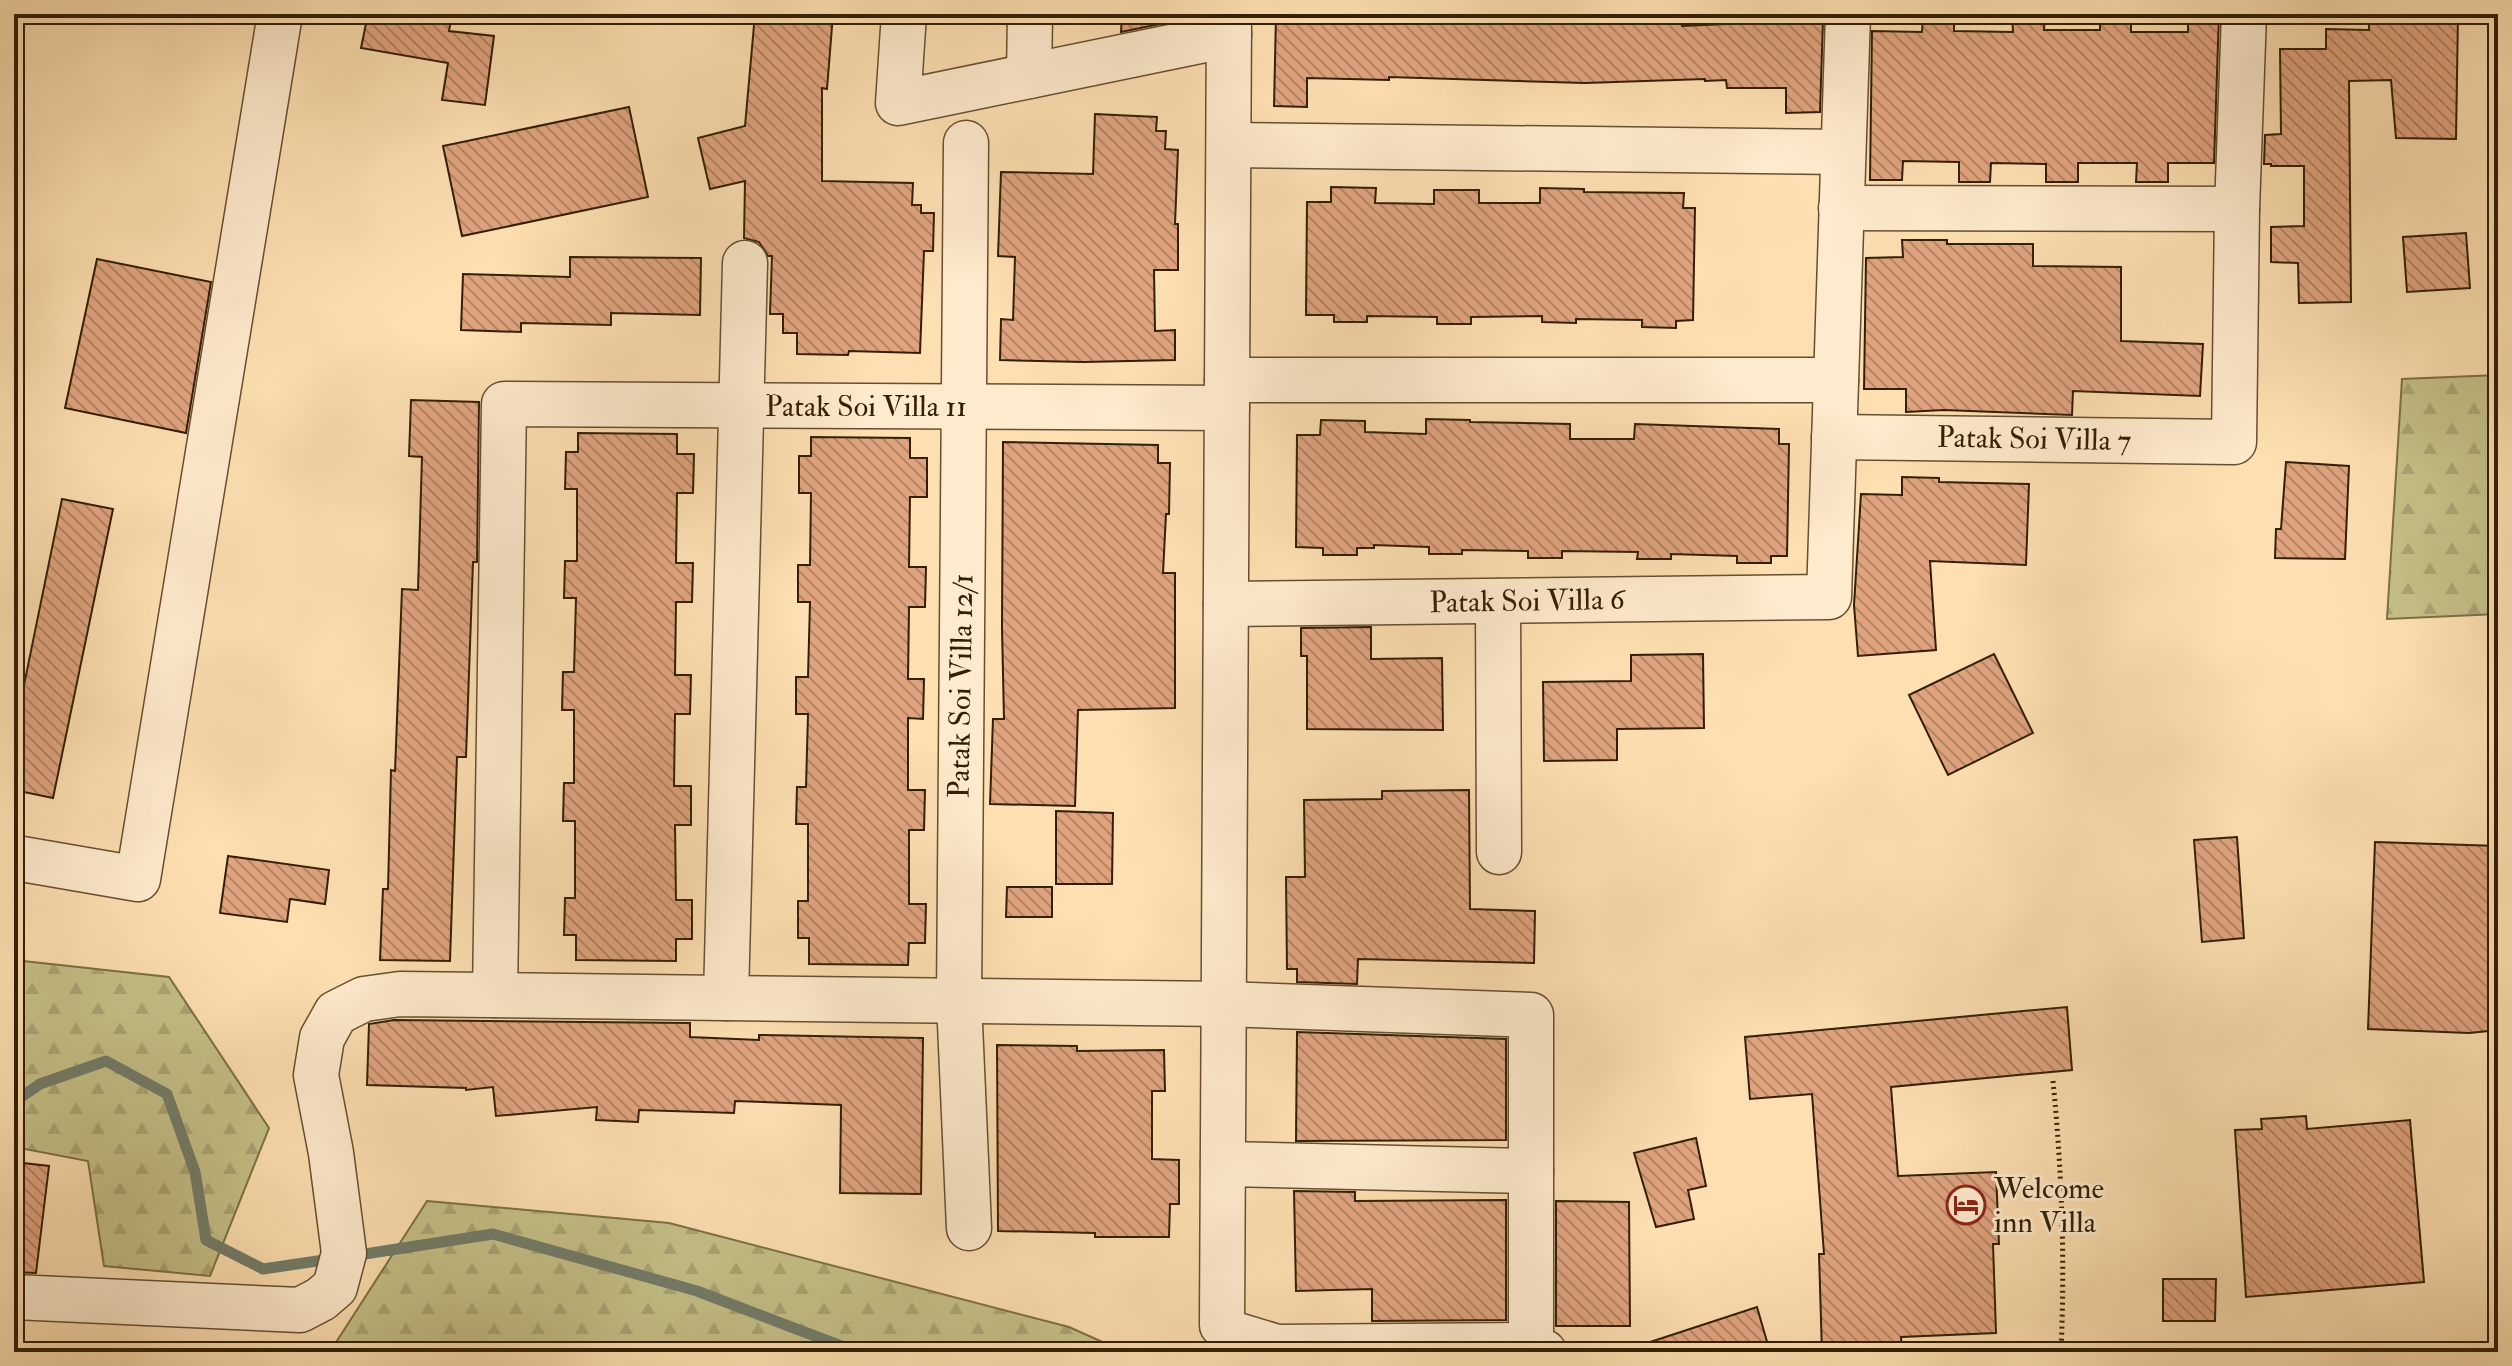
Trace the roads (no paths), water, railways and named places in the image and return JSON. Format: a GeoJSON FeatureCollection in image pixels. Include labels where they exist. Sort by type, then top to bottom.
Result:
{"type":"FeatureCollection","features":[{"type":"Feature","properties":{"kind":"street"},"geometry":{"type":"LineString","coordinates":[[22,859],[138,879],[280,14]]}},
{"type":"Feature","properties":{"kind":"street"},"geometry":{"type":"LineString","coordinates":[[14,1297],[300,1310],[321,1299],[335,1287],[343,1262],[331,1153],[316,1075],[322,1038],[336,1013],[364,999],[400,994],[1224,1004],[1531,1015],[1531,1171],[1537,1348],[1277,1347],[1234,1334],[1222,1325],[1224,1004],[1227,394],[1229,145],[1229,24],[1029,76],[898,103],[904,14]]}},
{"type":"Feature","properties":{"kind":"street"},"geometry":{"type":"LineString","coordinates":[[1029,76],[1030,14]]}},
{"type":"Feature","properties":{"kind":"street"},"geometry":{"type":"LineString","coordinates":[[1834,437],[1848,14]]}},
{"type":"Feature","properties":{"kind":"street"},"geometry":{"type":"LineString","coordinates":[[1841,208],[2237,209],[2244,14]]}},
{"type":"Feature","properties":{"kind":"street","name":"Patak Soi Villa 12/1"},"geometry":{"type":"LineString","coordinates":[[966,143],[959,1001],[969,1228]]}},
{"type":"Feature","properties":{"kind":"street"},"geometry":{"type":"LineString","coordinates":[[1229,145],[1843,152]]}},
{"type":"Feature","properties":{"kind":"street","name":"Patak Soi Villa 7"},"geometry":{"type":"LineString","coordinates":[[1834,437],[2234,442],[2237,209]]}},
{"type":"Feature","properties":{"kind":"street"},"geometry":{"type":"LineString","coordinates":[[726,998],[745,263]]}},
{"type":"Feature","properties":{"kind":"street","name":"Patak Soi Villa 11"},"geometry":{"type":"LineString","coordinates":[[495,995],[504,404],[964,407],[1227,394],[1836,380]]}},
{"type":"Feature","properties":{"kind":"street","name":"Patak Soi Villa 6"},"geometry":{"type":"LineString","coordinates":[[1226,604],[1829,597],[1834,437]]}},
{"type":"Feature","properties":{"kind":"street"},"geometry":{"type":"LineString","coordinates":[[1498,601],[1499,852]]}},
{"type":"Feature","properties":{"kind":"street"},"geometry":{"type":"LineString","coordinates":[[1223,1164],[1531,1171]]}},
{"type":"Feature","properties":{"kind":"waterway"},"geometry":{"type":"LineString","coordinates":[[14,1102],[40,1084],[106,1061],[167,1094],[195,1172],[206,1240],[263,1269],[331,1259]]}},
{"type":"Feature","properties":{"kind":"waterway"},"geometry":{"type":"LineString","coordinates":[[352,1256],[493,1234],[697,1291],[857,1352]]}},
{"type":"Feature","properties":{"kind":"place","name":"Welcome inn Villa"},"geometry":{"type":"Point","coordinates":[1966,1205]}}]}
